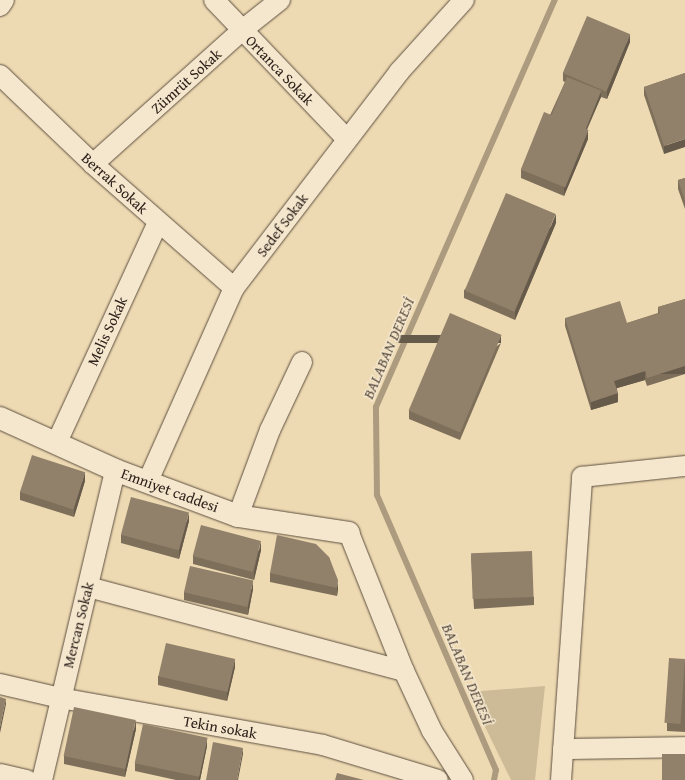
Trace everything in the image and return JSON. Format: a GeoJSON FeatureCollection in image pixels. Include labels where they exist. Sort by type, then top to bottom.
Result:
{"type":"FeatureCollection","features":[{"type":"Feature","properties":{"kind":"street"},"geometry":{"type":"LineString","coordinates":[[0,6],[4,0]]}},
{"type":"Feature","properties":{"kind":"street","name":"Ortanca Sokak"},"geometry":{"type":"LineString","coordinates":[[214,0],[242,31],[348,139]]}},
{"type":"Feature","properties":{"kind":"street","name":"Zümrüt Sokak"},"geometry":{"type":"LineString","coordinates":[[93,164],[242,31],[280,0]]}},
{"type":"Feature","properties":{"kind":"street","name":"Sedef Sokak"},"geometry":{"type":"LineString","coordinates":[[148,481],[234,288],[399,72],[464,0]]}},
{"type":"Feature","properties":{"kind":"street","name":"Berrak Sokak"},"geometry":{"type":"LineString","coordinates":[[0,75],[93,164],[234,288]]}},
{"type":"Feature","properties":{"kind":"street","name":"Melis Sokak"},"geometry":{"type":"LineString","coordinates":[[57,442],[158,222]]}},
{"type":"Feature","properties":{"kind":"street"},"geometry":{"type":"LineString","coordinates":[[238,516],[270,430],[302,362]]}},
{"type":"Feature","properties":{"kind":"street","name":"Emniyet caddesi"},"geometry":{"type":"LineString","coordinates":[[0,418],[57,442],[115,470],[148,481],[238,516],[349,533]]}},
{"type":"Feature","properties":{"kind":"street"},"geometry":{"type":"LineString","coordinates":[[561,780],[582,477],[685,466]]}},
{"type":"Feature","properties":{"kind":"street","name":"Mercan Sokak"},"geometry":{"type":"LineString","coordinates":[[42,780],[60,698],[115,470]]}},
{"type":"Feature","properties":{"kind":"street"},"geometry":{"type":"LineString","coordinates":[[349,533],[404,672],[432,731],[463,780]]}},
{"type":"Feature","properties":{"kind":"street"},"geometry":{"type":"LineString","coordinates":[[88,587],[404,672]]}},
{"type":"Feature","properties":{"kind":"street","name":"Tekin sokak"},"geometry":{"type":"LineString","coordinates":[[0,684],[60,698],[323,745],[438,780]]}},
{"type":"Feature","properties":{"kind":"street"},"geometry":{"type":"LineString","coordinates":[[564,749],[685,747]]}},
{"type":"Feature","properties":{"kind":"street"},"geometry":{"type":"LineString","coordinates":[[0,774],[27,780]]}},
{"type":"Feature","properties":{"kind":"shaded area"},"geometry":{"type":"Polygon","coordinates":[[[545,686],[535,780],[511,780],[468,692],[545,686]]]}},
{"type":"Feature","properties":{"kind":"building"},"geometry":{"type":"Polygon","coordinates":[[[587,16],[630,34],[606,91],[563,73],[587,16]]]}},
{"type":"Feature","properties":{"kind":"building"},"geometry":{"type":"Polygon","coordinates":[[[685,73],[685,139],[664,146],[644,87],[685,73]]]}},
{"type":"Feature","properties":{"kind":"building"},"geometry":{"type":"Polygon","coordinates":[[[567,77],[601,91],[586,130],[551,116],[567,77]]]}},
{"type":"Feature","properties":{"kind":"building"},"geometry":{"type":"Polygon","coordinates":[[[544,112],[589,130],[565,187],[521,169],[544,112]]]}},
{"type":"Feature","properties":{"kind":"building"},"geometry":{"type":"Polygon","coordinates":[[[685,178],[685,201],[678,180],[685,178]]]}},
{"type":"Feature","properties":{"kind":"building"},"geometry":{"type":"Polygon","coordinates":[[[506,193],[556,214],[514,312],[465,291],[506,193]]]}},
{"type":"Feature","properties":{"kind":"building"},"geometry":{"type":"Polygon","coordinates":[[[685,299],[685,366],[647,378],[645,371],[614,381],[618,393],[591,402],[565,318],[620,301],[627,323],[660,313],[658,307],[685,299]]]}},
{"type":"Feature","properties":{"kind":"building"},"geometry":{"type":"Polygon","coordinates":[[[450,313],[502,335],[460,432],[409,411],[450,313]]]}},
{"type":"Feature","properties":{"kind":"building"},"geometry":{"type":"Polygon","coordinates":[[[32,455],[85,472],[73,509],[20,492],[32,455]]]}},
{"type":"Feature","properties":{"kind":"building"},"geometry":{"type":"Polygon","coordinates":[[[131,497],[189,513],[179,550],[121,535],[131,497]]]}},
{"type":"Feature","properties":{"kind":"building"},"geometry":{"type":"Polygon","coordinates":[[[201,525],[261,541],[253,572],[193,556],[201,525]]]}},
{"type":"Feature","properties":{"kind":"building"},"geometry":{"type":"Polygon","coordinates":[[[277,535],[316,544],[329,557],[338,580],[337,588],[270,573],[277,535]]]}},
{"type":"Feature","properties":{"kind":"building"},"geometry":{"type":"Polygon","coordinates":[[[532,551],[534,597],[473,599],[471,553],[532,551]]]}},
{"type":"Feature","properties":{"kind":"building"},"geometry":{"type":"Polygon","coordinates":[[[190,566],[253,581],[247,607],[184,592],[190,566]]]}},
{"type":"Feature","properties":{"kind":"building"},"geometry":{"type":"Polygon","coordinates":[[[166,643],[235,659],[228,692],[158,676],[166,643]]]}},
{"type":"Feature","properties":{"kind":"building"},"geometry":{"type":"Polygon","coordinates":[[[669,658],[685,659],[680,724],[664,723],[669,658]]]}},
{"type":"Feature","properties":{"kind":"building"},"geometry":{"type":"Polygon","coordinates":[[[0,697],[6,699],[0,727],[0,697]]]}},
{"type":"Feature","properties":{"kind":"building"},"geometry":{"type":"Polygon","coordinates":[[[74,707],[136,720],[125,769],[64,756],[74,707]]]}},
{"type":"Feature","properties":{"kind":"building"},"geometry":{"type":"Polygon","coordinates":[[[143,724],[208,738],[199,777],[135,763],[143,724]]]}},
{"type":"Feature","properties":{"kind":"building"},"geometry":{"type":"Polygon","coordinates":[[[213,742],[243,748],[237,780],[206,780],[213,742]]]}},
{"type":"Feature","properties":{"kind":"building"},"geometry":{"type":"Polygon","coordinates":[[[662,754],[685,754],[685,780],[662,780],[662,754]]]}},
{"type":"Feature","properties":{"kind":"building"},"geometry":{"type":"Polygon","coordinates":[[[337,773],[364,780],[335,780],[337,773]]]}},
{"type":"Feature","properties":{"kind":"waterway","name":"BALABAN DERESİ"},"geometry":{"type":"LineString","coordinates":[[494,780],[496,770],[377,495],[376,407],[555,0]]}}]}
